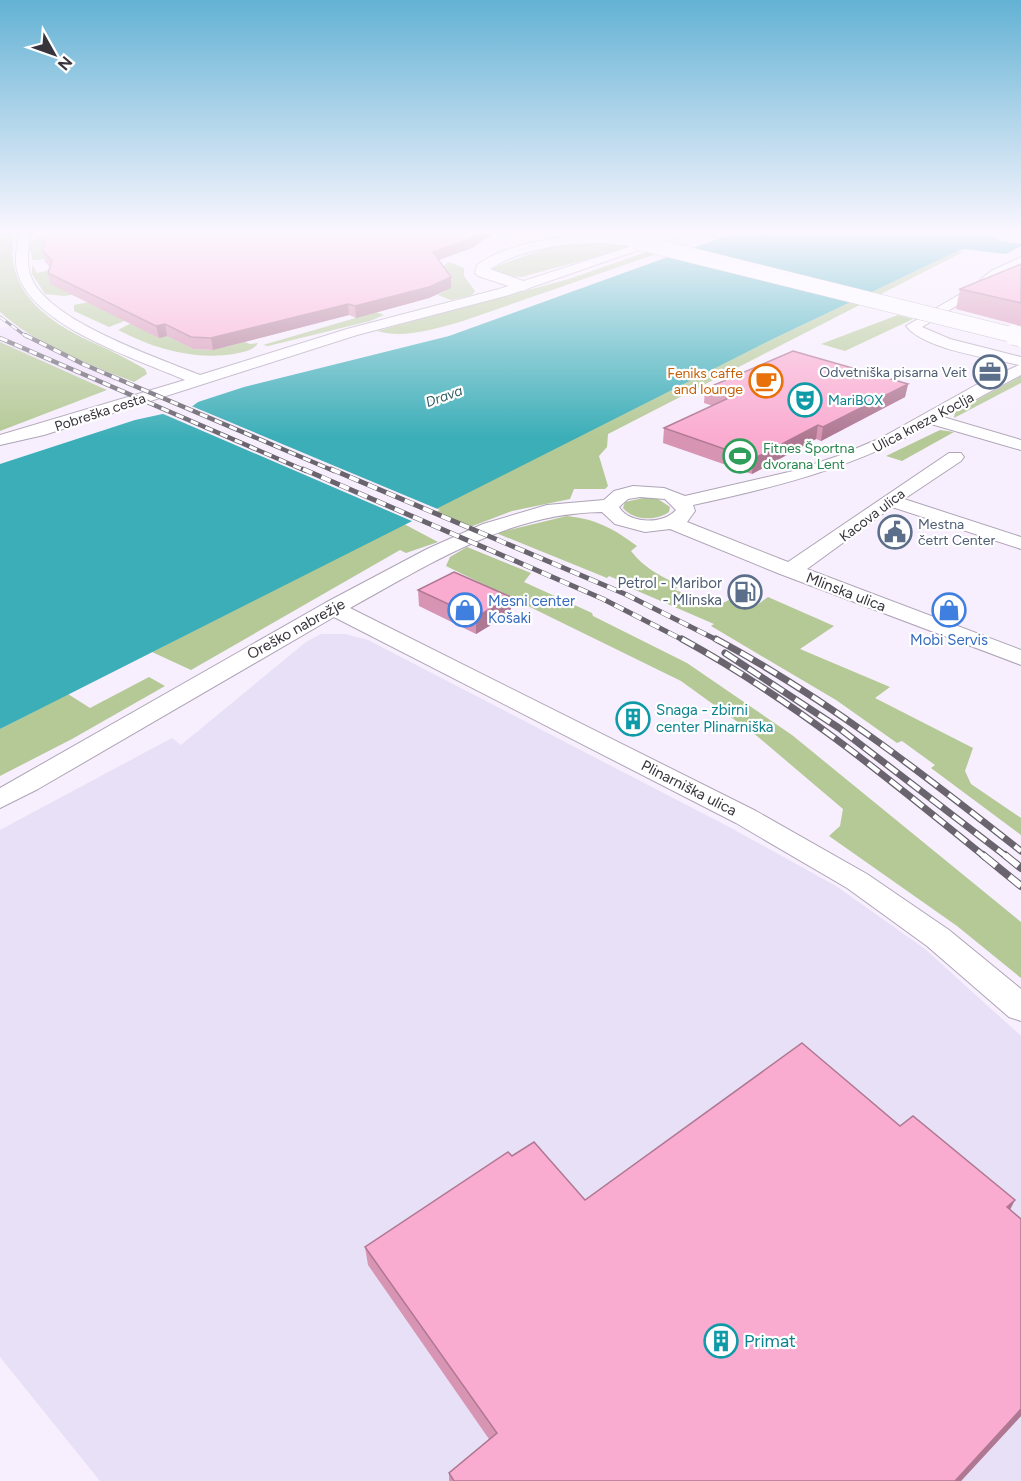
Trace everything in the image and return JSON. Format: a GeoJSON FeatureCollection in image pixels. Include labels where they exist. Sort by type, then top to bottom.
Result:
{"type":"FeatureCollection","features":[{"type":"Feature","properties":{"kind":"main road"},"geometry":{"type":"LineString","coordinates":[[878,300],[1021,337]]}},
{"type":"Feature","properties":{"kind":"main road"},"geometry":{"type":"LineString","coordinates":[[890,300],[1021,332]]}},
{"type":"Feature","properties":{"kind":"street"},"geometry":{"type":"LineString","coordinates":[[29,300],[61,322],[193,377],[256,354],[330,335],[352,332]]}},
{"type":"Feature","properties":{"kind":"street"},"geometry":{"type":"LineString","coordinates":[[0,439],[117,394],[193,377],[475,300]]}},
{"type":"Feature","properties":{"kind":"street"},"geometry":{"type":"LineString","coordinates":[[958,300],[913,326],[921,334],[1021,361]]}},
{"type":"Feature","properties":{"kind":"street"},"geometry":{"type":"LineString","coordinates":[[142,355],[201,361],[256,354]]}},
{"type":"Feature","properties":{"kind":"street","name":"Ulica kneza Koclja"},"geometry":{"type":"LineString","coordinates":[[682,502],[763,487],[867,451],[931,419],[1021,369]]}},
{"type":"Feature","properties":{"kind":"street"},"geometry":{"type":"LineString","coordinates":[[931,419],[1021,445]]}},
{"type":"Feature","properties":{"kind":"street","name":"Kacova ulica"},"geometry":{"type":"LineString","coordinates":[[787,570],[804,563],[828,547],[889,500],[955,457]]}},
{"type":"Feature","properties":{"kind":"street"},"geometry":{"type":"LineString","coordinates":[[641,492],[666,494],[682,502],[686,511],[684,516],[673,522],[647,526],[630,523],[611,514],[609,506],[621,495],[641,492]]}},
{"type":"Feature","properties":{"kind":"street"},"geometry":{"type":"LineString","coordinates":[[889,500],[1021,543]]}},
{"type":"Feature","properties":{"kind":"street","name":"Oreško nabrežje"},"geometry":{"type":"LineString","coordinates":[[0,799],[333,608],[433,554],[508,519],[565,506],[609,506]]}},
{"type":"Feature","properties":{"kind":"street","name":"Mlinska ulica"},"geometry":{"type":"LineString","coordinates":[[673,522],[706,538],[787,570],[1021,658]]}},
{"type":"Feature","properties":{"kind":"street","name":"Plinarniška ulica"},"geometry":{"type":"LineString","coordinates":[[333,608],[746,817],[857,881],[938,938],[1021,1008]]}},
{"type":"Feature","properties":{"kind":"shaded area"},"geometry":{"type":"Polygon","coordinates":[[[16,325],[55,348],[125,378],[99,386],[0,342],[0,328],[16,325]]]}},
{"type":"Feature","properties":{"kind":"shaded area"},"geometry":{"type":"Polygon","coordinates":[[[321,634],[345,634],[368,640],[731,828],[836,886],[925,949],[1021,1036],[1021,1481],[100,1481],[0,1357],[0,830],[172,738],[181,745],[306,642],[321,634]]]}},
{"type":"Feature","properties":{"kind":"green space"},"geometry":{"type":"Polygon","coordinates":[[[0,300],[32,300],[63,327],[145,369],[147,374],[134,382],[81,361],[30,334],[0,312],[0,300]]]}},
{"type":"Feature","properties":{"kind":"green space"},"geometry":{"type":"Polygon","coordinates":[[[491,300],[523,300],[429,330],[408,334],[377,331],[491,300]]]}},
{"type":"Feature","properties":{"kind":"green space"},"geometry":{"type":"Polygon","coordinates":[[[855,300],[869,300],[608,434],[607,447],[599,456],[608,486],[605,489],[574,489],[570,499],[512,511],[470,527],[430,511],[855,300]]]}},
{"type":"Feature","properties":{"kind":"green space"},"geometry":{"type":"Polygon","coordinates":[[[89,302],[132,318],[109,327],[74,311],[74,305],[89,302]]]}},
{"type":"Feature","properties":{"kind":"green space"},"geometry":{"type":"Polygon","coordinates":[[[376,312],[384,315],[370,321],[268,346],[263,345],[376,312]]]}},
{"type":"Feature","properties":{"kind":"green space"},"geometry":{"type":"Polygon","coordinates":[[[898,315],[913,319],[845,351],[821,344],[898,315]]]}},
{"type":"Feature","properties":{"kind":"green space"},"geometry":{"type":"Polygon","coordinates":[[[137,320],[193,349],[213,350],[245,342],[258,343],[251,349],[234,354],[189,354],[160,348],[118,330],[137,320]]]}},
{"type":"Feature","properties":{"kind":"green space"},"geometry":{"type":"Polygon","coordinates":[[[0,342],[107,390],[0,431],[0,342]]]}},
{"type":"Feature","properties":{"kind":"green space"},"geometry":{"type":"Polygon","coordinates":[[[1021,376],[1021,383],[954,418],[955,412],[1021,376]]]}},
{"type":"Feature","properties":{"kind":"green space"},"geometry":{"type":"Polygon","coordinates":[[[940,430],[954,432],[902,461],[886,456],[940,430]]]}},
{"type":"Feature","properties":{"kind":"green space"},"geometry":{"type":"Polygon","coordinates":[[[648,497],[658,499],[670,507],[669,512],[658,517],[645,518],[633,515],[623,508],[625,502],[648,497]]]}},
{"type":"Feature","properties":{"kind":"green space"},"geometry":{"type":"Polygon","coordinates":[[[567,516],[596,522],[629,540],[637,546],[631,551],[641,562],[659,575],[679,585],[675,590],[719,605],[735,597],[757,605],[768,597],[834,626],[800,649],[890,687],[875,698],[973,748],[965,771],[971,784],[1021,818],[1021,835],[931,768],[935,765],[902,741],[897,743],[836,700],[711,626],[714,624],[626,586],[628,584],[609,576],[607,578],[496,533],[567,516]]]}},
{"type":"Feature","properties":{"kind":"green space"},"geometry":{"type":"Polygon","coordinates":[[[404,524],[438,542],[406,553],[400,550],[191,670],[152,652],[404,524]]]}},
{"type":"Feature","properties":{"kind":"green space"},"geometry":{"type":"Polygon","coordinates":[[[467,547],[531,573],[524,582],[592,613],[593,616],[687,663],[792,735],[1021,922],[1021,978],[957,926],[829,836],[840,826],[843,809],[757,736],[681,681],[446,566],[450,557],[467,547]]]}},
{"type":"Feature","properties":{"kind":"green space"},"geometry":{"type":"Polygon","coordinates":[[[149,677],[165,686],[72,739],[0,776],[0,729],[68,694],[90,708],[149,677]]]}},
{"type":"Feature","properties":{"kind":"water","name":"Drava"},"geometry":{"type":"Polygon","coordinates":[[[548,300],[855,300],[775,338],[0,729],[0,464],[135,420],[190,408],[198,402],[244,387],[449,336],[548,300]]]}},
{"type":"Feature","properties":{"kind":"pier"},"geometry":{"type":"Polygon","coordinates":[[[189,405],[440,510],[414,522],[161,413],[189,405]]]}},
{"type":"Feature","properties":{"kind":"building"},"geometry":{"type":"Polygon","coordinates":[[[103,300],[378,300],[355,306],[348,304],[211,338],[191,337],[165,324],[156,326],[103,300]]]}},
{"type":"Feature","properties":{"kind":"building"},"geometry":{"type":"Polygon","coordinates":[[[793,351],[908,384],[823,427],[818,425],[753,459],[664,428],[731,397],[705,389],[793,351]]]}},
{"type":"Feature","properties":{"kind":"building"},"geometry":{"type":"Polygon","coordinates":[[[454,572],[511,597],[476,617],[418,590],[454,572]]]}},
{"type":"Feature","properties":{"kind":"building","name":"Primat"},"geometry":{"type":"Polygon","coordinates":[[[802,1043],[900,1126],[913,1116],[1015,1200],[1007,1207],[1021,1219],[1021,1409],[955,1481],[454,1481],[449,1473],[497,1433],[365,1247],[508,1152],[512,1156],[534,1142],[585,1200],[802,1043]]]}},
{"type":"Feature","properties":{"kind":"railway"},"geometry":{"type":"LineString","coordinates":[[0,317],[27,337]]}},
{"type":"Feature","properties":{"kind":"railway"},"geometry":{"type":"LineString","coordinates":[[25,335],[83,364],[334,471]]}},
{"type":"Feature","properties":{"kind":"railway"},"geometry":{"type":"LineString","coordinates":[[0,338],[306,471]]}},
{"type":"Feature","properties":{"kind":"railway"},"geometry":{"type":"LineString","coordinates":[[303,469],[603,599],[685,641]]}},
{"type":"Feature","properties":{"kind":"railway"},"geometry":{"type":"LineString","coordinates":[[331,469],[625,594],[719,641]]}},
{"type":"Feature","properties":{"kind":"railway"},"geometry":{"type":"LineString","coordinates":[[682,639],[723,662],[801,714],[876,769],[985,857]]}},
{"type":"Feature","properties":{"kind":"railway"},"geometry":{"type":"LineString","coordinates":[[716,639],[796,686],[873,738],[1021,851]]}},
{"type":"Feature","properties":{"kind":"railway"},"geometry":{"type":"LineString","coordinates":[[725,653],[839,728],[1007,857]]}},
{"type":"Feature","properties":{"kind":"railway"},"geometry":{"type":"LineString","coordinates":[[983,855],[1021,886]]}},
{"type":"Feature","properties":{"kind":"railway"},"geometry":{"type":"LineString","coordinates":[[1005,855],[1021,868]]}},
{"type":"Feature","properties":{"kind":"place","name":"Odvetniška pisarna Veit"},"geometry":{"type":"Point","coordinates":[990,372]}},
{"type":"Feature","properties":{"kind":"place","name":"Feniks caffe and lounge"},"geometry":{"type":"Point","coordinates":[766,381]}},
{"type":"Feature","properties":{"kind":"place","name":"MariBOX"},"geometry":{"type":"Point","coordinates":[805,400]}},
{"type":"Feature","properties":{"kind":"place","name":"Fitnes Športna dvorana Lent"},"geometry":{"type":"Point","coordinates":[740,456]}},
{"type":"Feature","properties":{"kind":"place","name":"Mestna četrt Center"},"geometry":{"type":"Point","coordinates":[895,532]}},
{"type":"Feature","properties":{"kind":"place","name":"Petrol - Maribor - Mlinska"},"geometry":{"type":"Point","coordinates":[745,592]}},
{"type":"Feature","properties":{"kind":"place","name":"Mesni center Košaki"},"geometry":{"type":"Point","coordinates":[465,610]}},
{"type":"Feature","properties":{"kind":"place","name":"Mobi Servis"},"geometry":{"type":"Point","coordinates":[949,610]}},
{"type":"Feature","properties":{"kind":"place","name":"Snaga - zbirni center Plinarniška"},"geometry":{"type":"Point","coordinates":[633,719]}},
{"type":"Feature","properties":{"kind":"place","name":"Primat"},"geometry":{"type":"Point","coordinates":[721,1341]}}]}
